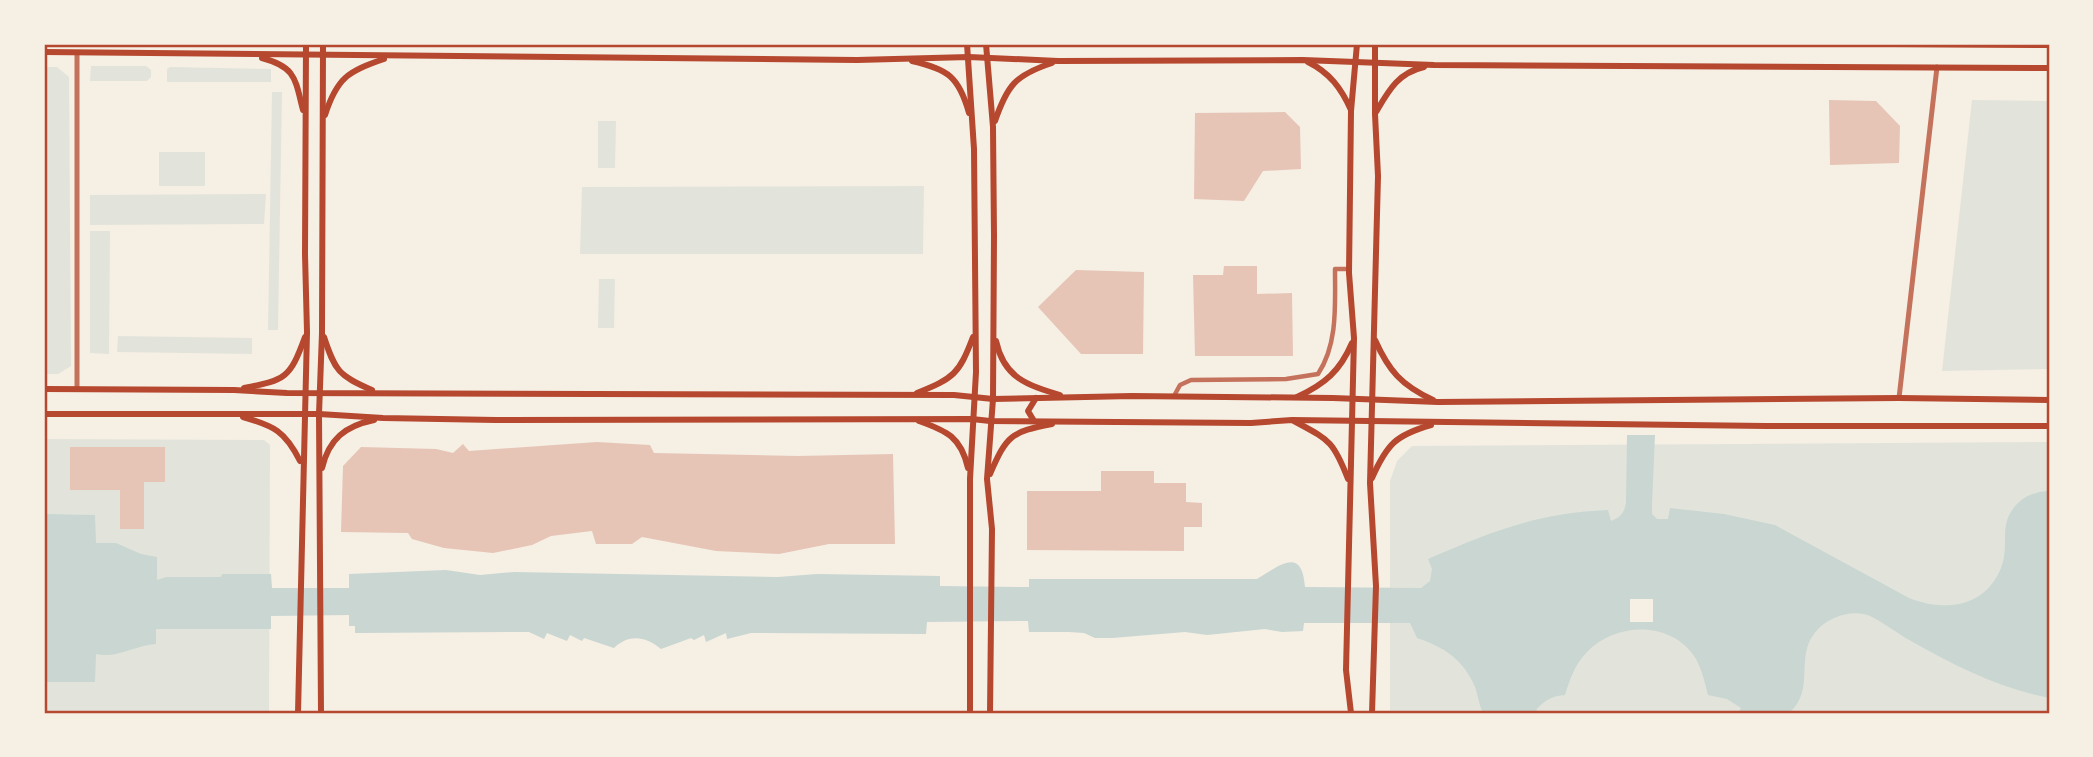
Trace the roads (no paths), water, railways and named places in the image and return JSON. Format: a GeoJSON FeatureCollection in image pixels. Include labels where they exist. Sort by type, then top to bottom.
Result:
{"type":"FeatureCollection","features":[{"type":"Feature","properties":{"kind":"main road"},"geometry":{"type":"LineString","coordinates":[[298,713],[299,580],[307,332],[306,44]]}},
{"type":"Feature","properties":{"kind":"main road"},"geometry":{"type":"LineString","coordinates":[[321,713],[319,414],[322,332],[323,44]]}},
{"type":"Feature","properties":{"kind":"main road"},"geometry":{"type":"LineString","coordinates":[[967,44],[972,123],[975,332],[968,573],[970,713]]}},
{"type":"Feature","properties":{"kind":"main road"},"geometry":{"type":"LineString","coordinates":[[986,44],[993,127],[993,399],[987,479],[992,529],[990,713]]}},
{"type":"Feature","properties":{"kind":"main road"},"geometry":{"type":"LineString","coordinates":[[1351,713],[1346,670],[1354,338],[1349,269],[1351,111],[1357,44]]}},
{"type":"Feature","properties":{"kind":"main road"},"geometry":{"type":"LineString","coordinates":[[1372,713],[1376,586],[1370,483],[1378,176],[1375,44],[1472,44]]}},
{"type":"Feature","properties":{"kind":"main road"},"geometry":{"type":"LineString","coordinates":[[1895,44],[2049,45]]}},
{"type":"Feature","properties":{"kind":"main road"},"geometry":{"type":"LineString","coordinates":[[44,52],[389,57],[969,57],[1058,61],[1375,61],[1434,65],[2049,68]]}},
{"type":"Feature","properties":{"kind":"main road"},"geometry":{"type":"LineString","coordinates":[[250,55],[281,63],[290,71],[297,85],[305,119]]}},
{"type":"Feature","properties":{"kind":"main road"},"geometry":{"type":"LineString","coordinates":[[323,120],[337,85],[348,74],[389,57]]}},
{"type":"Feature","properties":{"kind":"main road"},"geometry":{"type":"LineString","coordinates":[[900,59],[936,66],[948,74],[959,86],[972,123]]}},
{"type":"Feature","properties":{"kind":"main road"},"geometry":{"type":"LineString","coordinates":[[1303,60],[1319,67],[1331,77],[1343,93],[1351,111]]}},
{"type":"Feature","properties":{"kind":"main road"},"geometry":{"type":"LineString","coordinates":[[993,127],[1006,91],[1012,83],[1033,69],[1058,61]]}},
{"type":"Feature","properties":{"kind":"main road"},"geometry":{"type":"LineString","coordinates":[[1375,114],[1394,82],[1405,73],[1434,65]]}},
{"type":"Feature","properties":{"kind":"main road"},"geometry":{"type":"LineString","coordinates":[[993,331],[999,356],[1019,380],[1066,397]]}},
{"type":"Feature","properties":{"kind":"main road"},"geometry":{"type":"LineString","coordinates":[[234,390],[273,382],[283,377],[296,359],[307,332]]}},
{"type":"Feature","properties":{"kind":"main road"},"geometry":{"type":"LineString","coordinates":[[322,332],[338,371],[356,384],[377,393]]}},
{"type":"Feature","properties":{"kind":"main road"},"geometry":{"type":"LineString","coordinates":[[913,395],[954,375],[963,363],[975,332]]}},
{"type":"Feature","properties":{"kind":"main road"},"geometry":{"type":"LineString","coordinates":[[1293,398],[1318,387],[1336,372],[1345,360],[1354,338]]}},
{"type":"Feature","properties":{"kind":"main road"},"geometry":{"type":"LineString","coordinates":[[1374,338],[1386,364],[1398,378],[1412,390],[1438,402]]}},
{"type":"Feature","properties":{"kind":"main road"},"geometry":{"type":"LineString","coordinates":[[44,389],[305,393],[913,395],[993,399],[1174,396],[1438,402],[1899,398],[2049,400]]}},
{"type":"Feature","properties":{"kind":"main road"},"geometry":{"type":"LineString","coordinates":[[1034,421],[1028,411],[1036,398]]}},
{"type":"Feature","properties":{"kind":"main road"},"geometry":{"type":"LineString","coordinates":[[44,414],[2049,426]]}},
{"type":"Feature","properties":{"kind":"main road"},"geometry":{"type":"LineString","coordinates":[[234,415],[269,425],[281,432],[294,448],[302,465]]}},
{"type":"Feature","properties":{"kind":"main road"},"geometry":{"type":"LineString","coordinates":[[320,477],[328,448],[340,433],[361,423],[383,418]]}},
{"type":"Feature","properties":{"kind":"main road"},"geometry":{"type":"LineString","coordinates":[[914,419],[947,432],[958,441],[965,454],[970,479]]}},
{"type":"Feature","properties":{"kind":"main road"},"geometry":{"type":"LineString","coordinates":[[1292,420],[1330,441],[1350,484]]}},
{"type":"Feature","properties":{"kind":"main road"},"geometry":{"type":"LineString","coordinates":[[987,479],[1004,444],[1013,435],[1024,429],[1065,422]]}},
{"type":"Feature","properties":{"kind":"main road"},"geometry":{"type":"LineString","coordinates":[[1370,483],[1378,463],[1394,442],[1406,432],[1438,423]]}},
{"type":"Feature","properties":{"kind":"street"},"geometry":{"type":"LineString","coordinates":[[77,389],[78,53]]}},
{"type":"Feature","properties":{"kind":"street"},"geometry":{"type":"LineString","coordinates":[[1899,398],[1937,67]]}},
{"type":"Feature","properties":{"kind":"street"},"geometry":{"type":"LineString","coordinates":[[1174,396],[1180,385],[1191,380],[1286,379],[1318,374],[1328,359],[1333,335],[1335,269],[1349,269]]}}]}
